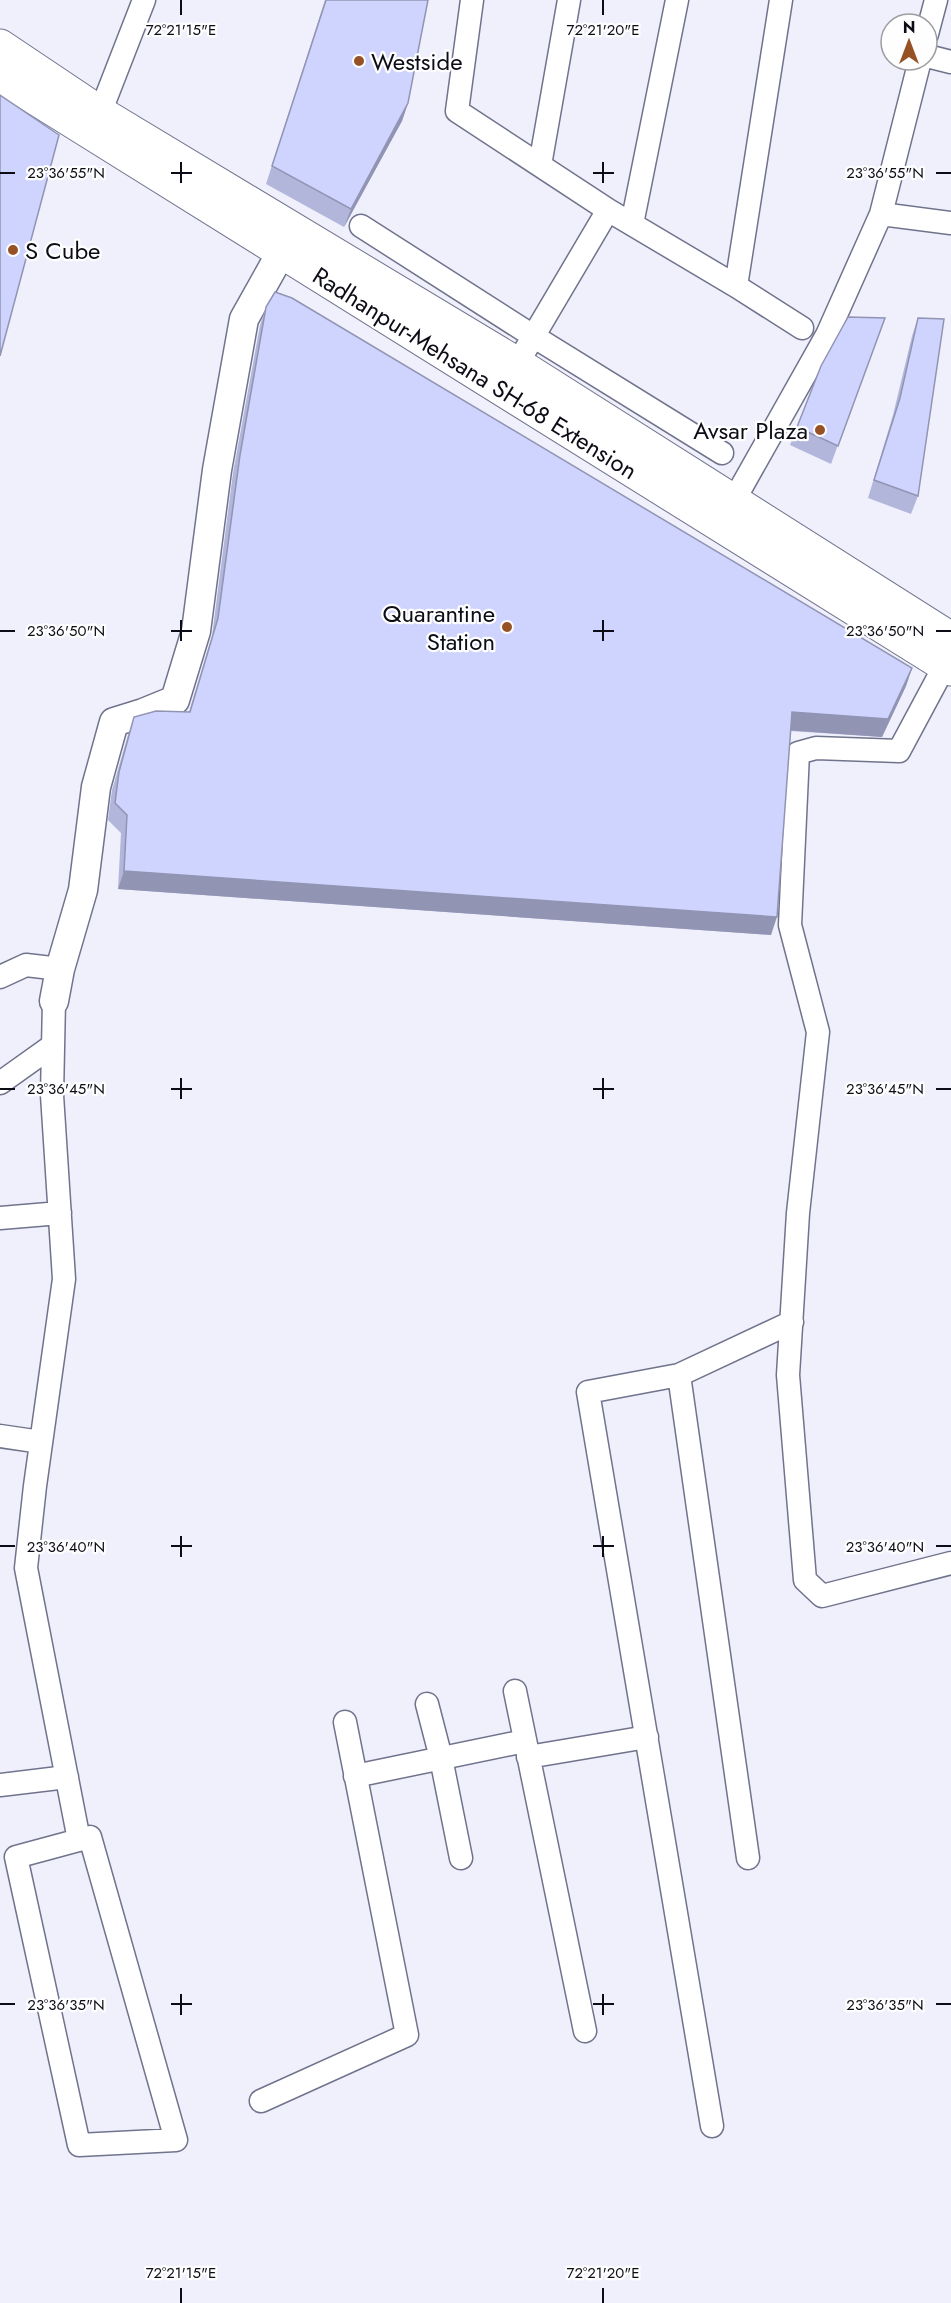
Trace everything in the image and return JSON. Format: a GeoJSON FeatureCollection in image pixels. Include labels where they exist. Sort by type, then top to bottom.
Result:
{"type":"FeatureCollection","features":[{"type":"Feature","properties":{"kind":"highway"},"geometry":{"type":"LineString","coordinates":[[0,46],[509,377],[734,501],[949,657]]}},
{"type":"Feature","properties":{"kind":"highway","name":"Radhanpur-Mehsana SH-68 Extension"},"geometry":{"type":"LineString","coordinates":[[0,76],[281,253],[509,377],[949,657]]}},
{"type":"Feature","properties":{"kind":"street"},"geometry":{"type":"LineString","coordinates":[[100,113],[144,0]]}},
{"type":"Feature","properties":{"kind":"street"},"geometry":{"type":"LineString","coordinates":[[472,0],[457,111],[608,210],[802,328]]}},
{"type":"Feature","properties":{"kind":"street"},"geometry":{"type":"LineString","coordinates":[[540,165],[569,0]]}},
{"type":"Feature","properties":{"kind":"street"},"geometry":{"type":"LineString","coordinates":[[632,224],[677,0]]}},
{"type":"Feature","properties":{"kind":"street"},"geometry":{"type":"LineString","coordinates":[[736,286],[781,0]]}},
{"type":"Feature","properties":{"kind":"street"},"geometry":{"type":"LineString","coordinates":[[734,501],[827,335],[881,214],[917,72]]}},
{"type":"Feature","properties":{"kind":"street"},"geometry":{"type":"LineString","coordinates":[[509,377],[608,210]]}},
{"type":"Feature","properties":{"kind":"street"},"geometry":{"type":"LineString","coordinates":[[881,214],[951,223]]}},
{"type":"Feature","properties":{"kind":"street"},"geometry":{"type":"LineString","coordinates":[[361,226],[722,453]]}},
{"type":"Feature","properties":{"kind":"street"},"geometry":{"type":"LineString","coordinates":[[79,1840],[26,1568],[64,1279],[52,1095],[54,1001],[60,969],[83,890],[96,787],[114,722],[175,700],[196,631],[217,470],[244,319],[281,253]]}},
{"type":"Feature","properties":{"kind":"street"},"geometry":{"type":"LineString","coordinates":[[949,657],[899,751],[816,748],[798,753],[790,925],[818,1032],[798,1213],[788,1375],[805,1580],[822,1596],[951,1563]]}},
{"type":"Feature","properties":{"kind":"street"},"geometry":{"type":"LineString","coordinates":[[0,977],[26,965],[60,969]]}},
{"type":"Feature","properties":{"kind":"street"},"geometry":{"type":"LineString","coordinates":[[0,1083],[52,1046]]}},
{"type":"Feature","properties":{"kind":"street"},"geometry":{"type":"LineString","coordinates":[[0,1218],[60,1213]]}},
{"type":"Feature","properties":{"kind":"street"},"geometry":{"type":"LineString","coordinates":[[712,2126],[588,1392],[679,1375],[792,1322]]}},
{"type":"Feature","properties":{"kind":"street"},"geometry":{"type":"LineString","coordinates":[[679,1375],[748,1858]]}},
{"type":"Feature","properties":{"kind":"street"},"geometry":{"type":"LineString","coordinates":[[0,1436],[41,1442]]}},
{"type":"Feature","properties":{"kind":"street"},"geometry":{"type":"LineString","coordinates":[[515,1691],[585,2031]]}},
{"type":"Feature","properties":{"kind":"street"},"geometry":{"type":"LineString","coordinates":[[427,1704],[441,1758],[461,1858]]}},
{"type":"Feature","properties":{"kind":"street"},"geometry":{"type":"LineString","coordinates":[[261,2101],[407,2035],[345,1722]]}},
{"type":"Feature","properties":{"kind":"street"},"geometry":{"type":"LineString","coordinates":[[355,1776],[441,1758],[647,1737]]}},
{"type":"Feature","properties":{"kind":"street"},"geometry":{"type":"LineString","coordinates":[[0,1785],[67,1777]]}},
{"type":"Feature","properties":{"kind":"street"},"geometry":{"type":"LineString","coordinates":[[90,1837],[176,2140],[79,2145],[16,1857],[79,1840],[90,1837]]}},
{"type":"Feature","properties":{"kind":"building","name":"Westside"},"geometry":{"type":"Polygon","coordinates":[[[326,0],[428,0],[408,103],[351,209],[272,166],[326,0]]]}},
{"type":"Feature","properties":{"kind":"building","name":"S Cube"},"geometry":{"type":"Polygon","coordinates":[[[0,95],[59,135],[0,356],[0,95]]]}},
{"type":"Feature","properties":{"kind":"building","name":"Quarantine Station"},"geometry":{"type":"Polygon","coordinates":[[[275,292],[292,298],[912,668],[888,719],[792,712],[777,917],[124,871],[127,815],[115,803],[119,772],[134,717],[156,711],[190,712],[218,618],[240,455],[266,307],[275,292]]]}},
{"type":"Feature","properties":{"kind":"building"},"geometry":{"type":"Polygon","coordinates":[[[848,317],[885,318],[838,446],[797,427],[821,366],[848,317]]]}},
{"type":"Feature","properties":{"kind":"building"},"geometry":{"type":"Polygon","coordinates":[[[918,318],[944,319],[918,496],[874,480],[900,398],[918,318]]]}},
{"type":"Feature","properties":{"kind":"place","name":"Westside"},"geometry":{"type":"Point","coordinates":[359,61]}},
{"type":"Feature","properties":{"kind":"place","name":"S Cube"},"geometry":{"type":"Point","coordinates":[13,250]}},
{"type":"Feature","properties":{"kind":"place","name":"Avsar Plaza"},"geometry":{"type":"Point","coordinates":[820,430]}},
{"type":"Feature","properties":{"kind":"place","name":"Quarantine Station"},"geometry":{"type":"Point","coordinates":[507,627]}}]}
